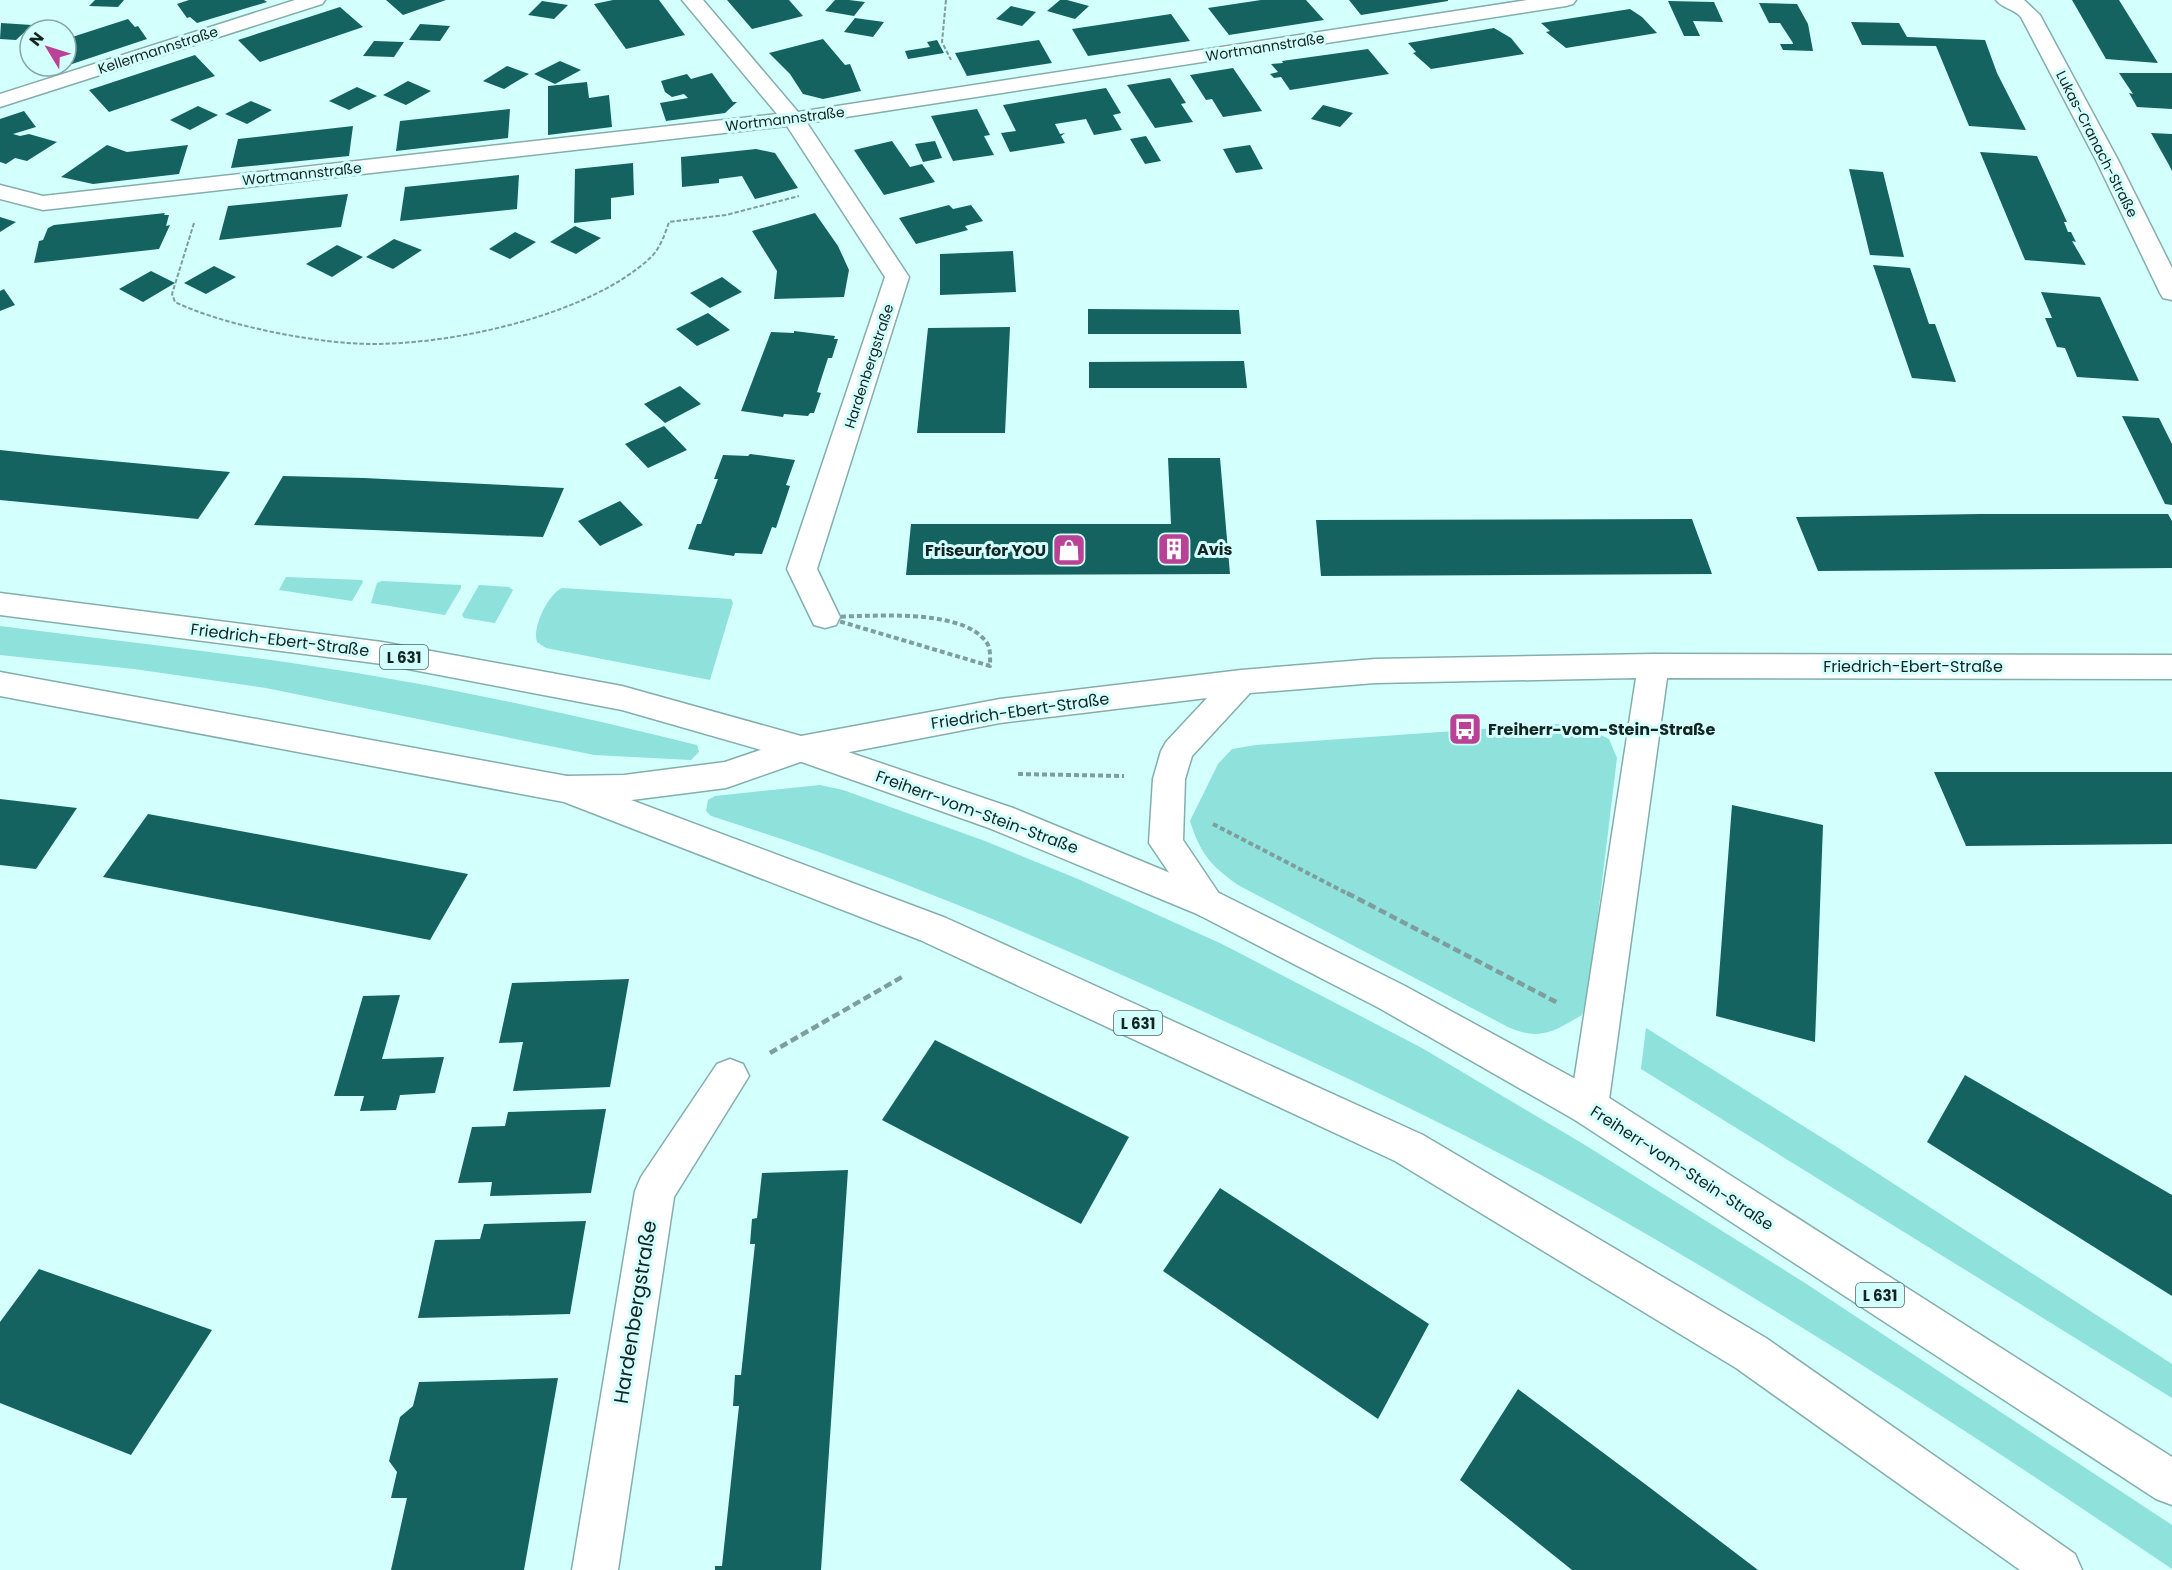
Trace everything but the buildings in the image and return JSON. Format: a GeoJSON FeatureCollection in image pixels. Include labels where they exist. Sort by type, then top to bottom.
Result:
{"type":"FeatureCollection","features":[{"type":"Feature","properties":{"kind":"street","name":"Kellermannstraße"},"geometry":{"type":"LineString","coordinates":[[0,100],[315,0]]}},
{"type":"Feature","properties":{"kind":"street","name":"Hardenbergstraße"},"geometry":{"type":"LineString","coordinates":[[692,0],[793,119],[897,277],[802,569],[825,617]]}},
{"type":"Feature","properties":{"kind":"street","name":"Wortmannstraße"},"geometry":{"type":"LineString","coordinates":[[0,192],[43,203],[793,119],[1566,0]]}},
{"type":"Feature","properties":{"kind":"street","name":"Lukas-Cranach-Straße"},"geometry":{"type":"LineString","coordinates":[[2010,1],[2030,15],[2107,160],[2172,293]]}},
{"type":"Feature","properties":{"kind":"street","name":"Friedrich-Ebert-Straße"},"geometry":{"type":"LineString","coordinates":[[0,604],[382,653],[622,698],[801,748]]}},
{"type":"Feature","properties":{"kind":"street","name":"Friedrich-Ebert-Straße"},"geometry":{"type":"LineString","coordinates":[[567,789],[624,788],[726,775],[801,748],[1000,711],[1241,682],[1375,671],[1653,666],[2172,667]]}},
{"type":"Feature","properties":{"kind":"street"},"geometry":{"type":"LineString","coordinates":[[1589,1107],[1653,666]]}},
{"type":"Feature","properties":{"kind":"street"},"geometry":{"type":"LineString","coordinates":[[1209,904],[1166,843],[1169,779],[1177,752],[1241,682]]}},
{"type":"Feature","properties":{"kind":"street","name":"Friedrich-Ebert-Straße"},"geometry":{"type":"LineString","coordinates":[[0,684],[567,789],[866,901],[933,929],[1408,1148],[1751,1353],[2060,1570]]}},
{"type":"Feature","properties":{"kind":"street","name":"Freiherr-vom-Stein-Straße"},"geometry":{"type":"LineString","coordinates":[[801,748],[1001,818],[1209,904],[1392,997],[1589,1107],[2172,1483]]}},
{"type":"Feature","properties":{"kind":"street","name":"Hardenbergstraße"},"geometry":{"type":"LineString","coordinates":[[595,1570],[655,1191],[730,1076]]}},
{"type":"Feature","properties":{"kind":"path"},"geometry":{"type":"LineString","coordinates":[[946,0],[942,42],[968,92]]}},
{"type":"Feature","properties":{"kind":"path"},"geometry":{"type":"LineString","coordinates":[[202,185],[185,259],[172,294],[175,302],[198,313],[350,343],[448,338],[542,315],[585,299],[651,258],[669,222],[726,215],[838,186]]}},
{"type":"Feature","properties":{"kind":"path"},"geometry":{"type":"LineString","coordinates":[[825,617],[927,618],[956,621],[977,631],[989,645],[990,666],[825,617]]}},
{"type":"Feature","properties":{"kind":"path"},"geometry":{"type":"LineString","coordinates":[[1018,774],[1134,776],[1196,781],[1192,801],[1204,819],[1601,1026]]}},
{"type":"Feature","properties":{"kind":"path"},"geometry":{"type":"LineString","coordinates":[[730,1076],[902,976]]}},
{"type":"Feature","properties":{"kind":"shaded area"},"geometry":{"type":"Polygon","coordinates":[[[286,577],[362,580],[363,582],[352,601],[279,590],[286,577]]]}},
{"type":"Feature","properties":{"kind":"shaded area"},"geometry":{"type":"Polygon","coordinates":[[[382,581],[461,585],[461,588],[445,615],[371,603],[377,583],[382,581]]]}},
{"type":"Feature","properties":{"kind":"shaded area"},"geometry":{"type":"Polygon","coordinates":[[[479,585],[509,587],[513,590],[495,623],[464,618],[462,615],[479,585]]]}},
{"type":"Feature","properties":{"kind":"shaded area"},"geometry":{"type":"Polygon","coordinates":[[[562,588],[731,599],[733,603],[710,680],[546,648],[537,642],[539,620],[551,597],[562,588]]]}},
{"type":"Feature","properties":{"kind":"shaded area"},"geometry":{"type":"Polygon","coordinates":[[[0,626],[245,657],[391,679],[506,701],[697,745],[699,752],[691,760],[594,755],[266,688],[134,669],[0,655],[0,626]]]}},
{"type":"Feature","properties":{"kind":"shaded area"},"geometry":{"type":"Polygon","coordinates":[[[1553,724],[1580,725],[1609,739],[1617,758],[1589,989],[1582,1015],[1546,1033],[1529,1033],[1508,1027],[1238,885],[1214,865],[1202,850],[1190,821],[1218,764],[1232,749],[1256,745],[1553,724]]]}},
{"type":"Feature","properties":{"kind":"shaded area"},"geometry":{"type":"Polygon","coordinates":[[[820,785],[843,790],[985,841],[1078,879],[1222,944],[1422,1048],[1585,1145],[1805,1283],[2172,1525],[2172,1569],[2028,1472],[1808,1331],[1659,1241],[1486,1146],[1289,1051],[1071,952],[894,880],[834,857],[711,816],[706,811],[708,800],[715,796],[820,785]]]}},
{"type":"Feature","properties":{"kind":"shaded area"},"geometry":{"type":"Polygon","coordinates":[[[1646,1028],[1840,1149],[2172,1364],[2172,1398],[1641,1069],[1646,1028]]]}},
{"type":"Feature","properties":{"kind":"place","name":"Avis"},"geometry":{"type":"Point","coordinates":[1174,549]}},
{"type":"Feature","properties":{"kind":"place","name":"Friseur for YOU"},"geometry":{"type":"Point","coordinates":[1069,550]}},
{"type":"Feature","properties":{"kind":"place","name":"Freiherr-vom-Stein-Straße"},"geometry":{"type":"Point","coordinates":[1465,729]}}]}
